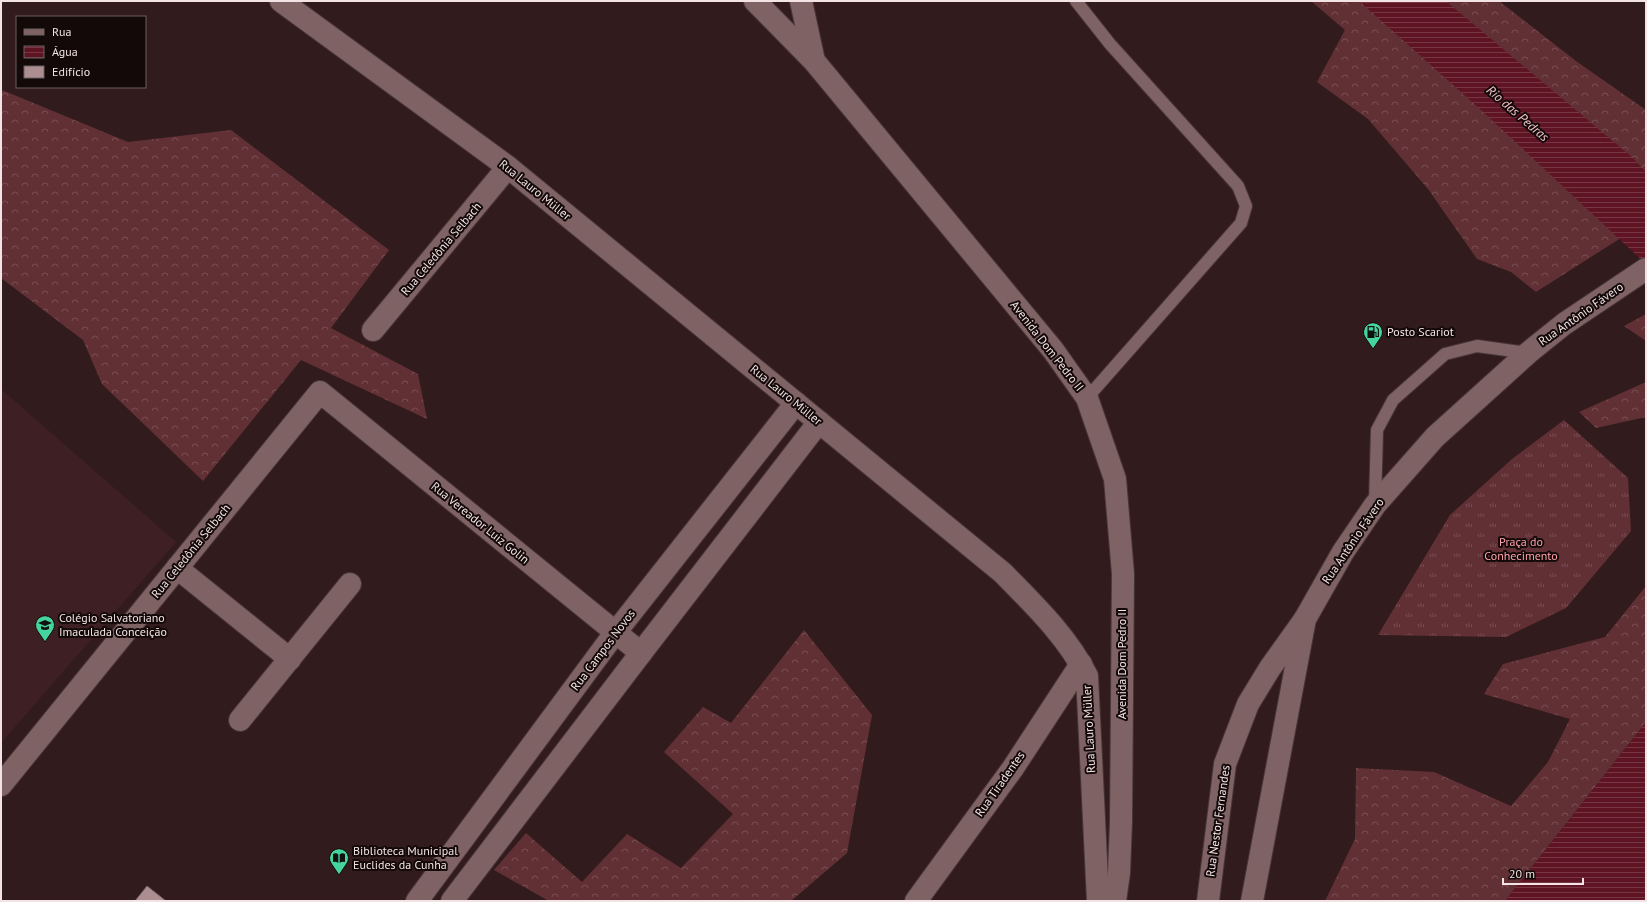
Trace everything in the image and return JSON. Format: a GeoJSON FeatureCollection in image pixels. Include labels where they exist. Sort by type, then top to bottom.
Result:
{"type":"FeatureCollection","features":[{"type":"Feature","properties":{"kind":"street","name":"Rua Lauro Müller"},"geometry":{"type":"LineString","coordinates":[[281,1],[508,167],[1003,573],[1050,621],[1081,664],[1087,676],[1098,901]]}},
{"type":"Feature","properties":{"kind":"street"},"geometry":{"type":"LineString","coordinates":[[756,1],[814,61]]}},
{"type":"Feature","properties":{"kind":"street","name":"Avenida Dom Pedro II"},"geometry":{"type":"LineString","coordinates":[[801,1],[814,61],[1053,350],[1087,398],[1115,479],[1123,574],[1121,821],[1119,873],[1115,901]]}},
{"type":"Feature","properties":{"kind":"street","name":"Rua Celedônia Selbach"},"geometry":{"type":"LineString","coordinates":[[373,330],[508,167]]}},
{"type":"Feature","properties":{"kind":"street","name":"Rua Antônio Fávero"},"geometry":{"type":"LineString","coordinates":[[1252,901],[1305,619],[1343,552],[1375,504],[1435,437],[1528,353],[1564,324],[1646,269]]}},
{"type":"Feature","properties":{"kind":"street","name":"Rua Celedônia Selbach"},"geometry":{"type":"LineString","coordinates":[[1,785],[320,392]]}},
{"type":"Feature","properties":{"kind":"street","name":"Rua Vereador Luiz Golin"},"geometry":{"type":"LineString","coordinates":[[320,392],[641,653]]}},
{"type":"Feature","properties":{"kind":"street","name":"Rua Campos Novos"},"geometry":{"type":"LineString","coordinates":[[417,901],[615,633],[796,403]]}},
{"type":"Feature","properties":{"kind":"street"},"geometry":{"type":"LineString","coordinates":[[452,901],[819,422]]}},
{"type":"Feature","properties":{"kind":"street"},"geometry":{"type":"LineString","coordinates":[[177,568],[290,659]]}},
{"type":"Feature","properties":{"kind":"street"},"geometry":{"type":"LineString","coordinates":[[240,720],[350,584]]}},
{"type":"Feature","properties":{"kind":"street","name":"Rua Nestor Fernandes"},"geometry":{"type":"LineString","coordinates":[[1208,901],[1225,764],[1248,704],[1270,668],[1305,619]]}},
{"type":"Feature","properties":{"kind":"street","name":"Rua Tiradentes"},"geometry":{"type":"LineString","coordinates":[[916,901],[1013,768],[1081,664]]}},
{"type":"Feature","properties":{"kind":"lane"},"geometry":{"type":"LineString","coordinates":[[1076,1],[1110,44],[1238,186],[1246,206],[1241,223],[1087,398]]}},
{"type":"Feature","properties":{"kind":"lane"},"geometry":{"type":"LineString","coordinates":[[1375,504],[1377,430],[1393,400],[1445,354],[1478,346],[1528,353]]}},
{"type":"Feature","properties":{"kind":"shaded area","name":"Colégio Salvatoriano Imaculada Conceição"},"geometry":{"type":"Polygon","coordinates":[[[1,389],[176,542],[1,743],[1,389]]]}},
{"type":"Feature","properties":{"kind":"green space"},"geometry":{"type":"Polygon","coordinates":[[[1311,1],[1499,1],[1576,61],[1646,110],[1646,222],[1536,292],[1511,272],[1477,259],[1428,189],[1368,119],[1317,82],[1345,30],[1311,1]]]}},
{"type":"Feature","properties":{"kind":"green space"},"geometry":{"type":"Polygon","coordinates":[[[1,84],[2,90],[128,142],[231,130],[389,250],[331,328],[418,374],[427,419],[301,360],[203,481],[102,384],[83,340],[1,278],[1,84]]]}},
{"type":"Feature","properties":{"kind":"green space"},"geometry":{"type":"Polygon","coordinates":[[[1646,314],[1646,341],[1624,326],[1646,314]]]}},
{"type":"Feature","properties":{"kind":"green space"},"geometry":{"type":"Polygon","coordinates":[[[1646,382],[1646,417],[1596,428],[1579,412],[1646,382]]]}},
{"type":"Feature","properties":{"kind":"green space","name":"Praça do Conhecimento"},"geometry":{"type":"Polygon","coordinates":[[[1564,420],[1628,478],[1631,531],[1566,608],[1506,637],[1378,635],[1450,515],[1512,459],[1564,420]]]}},
{"type":"Feature","properties":{"kind":"green space"},"geometry":{"type":"Polygon","coordinates":[[[1646,586],[1646,722],[1505,901],[1325,901],[1355,839],[1356,768],[1434,772],[1511,806],[1548,762],[1570,719],[1484,694],[1503,664],[1605,637],[1646,586]]]}},
{"type":"Feature","properties":{"kind":"green space"},"geometry":{"type":"Polygon","coordinates":[[[804,630],[872,715],[847,853],[791,901],[549,901],[494,870],[526,833],[582,882],[627,834],[681,868],[733,814],[664,752],[703,707],[731,723],[804,630]]]}},
{"type":"Feature","properties":{"kind":"water","name":"Rio das Pedras"},"geometry":{"type":"Polygon","coordinates":[[[1359,1],[1446,1],[1633,158],[1646,172],[1646,264],[1481,110],[1359,1]]]}},
{"type":"Feature","properties":{"kind":"water"},"geometry":{"type":"Polygon","coordinates":[[[1646,722],[1646,901],[1505,901],[1646,722]]]}},
{"type":"Feature","properties":{"kind":"building"},"geometry":{"type":"Polygon","coordinates":[[[147,886],[166,901],[135,901],[147,886]]]}},
{"type":"Feature","properties":{"kind":"place","name":"Posto Scariot"},"geometry":{"type":"Point","coordinates":[1373,349]}},
{"type":"Feature","properties":{"kind":"place","name":"Colégio Salvatoriano Imaculada Conceição"},"geometry":{"type":"Point","coordinates":[45,642]}},
{"type":"Feature","properties":{"kind":"place","name":"Biblioteca Municipal Euclides da Cunha"},"geometry":{"type":"Point","coordinates":[339,875]}}]}
